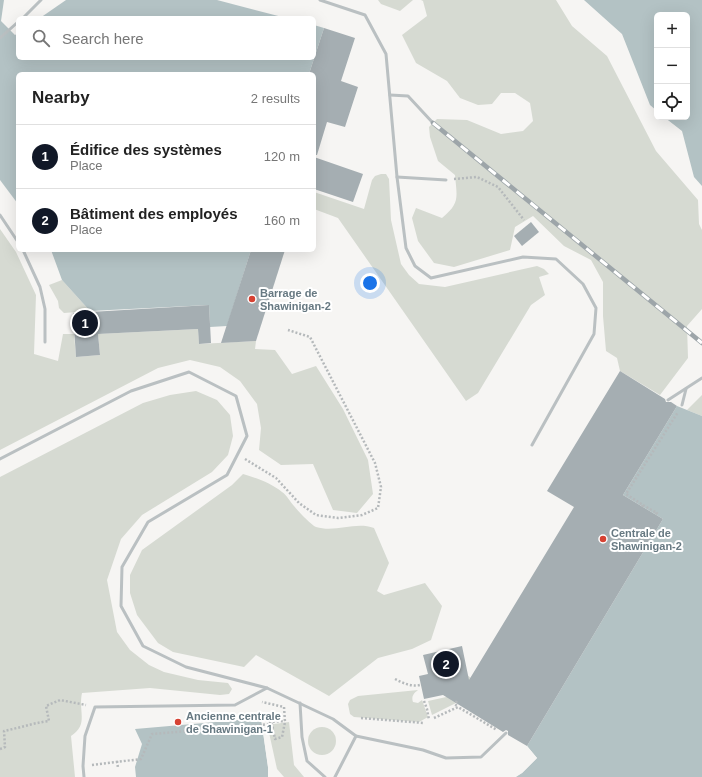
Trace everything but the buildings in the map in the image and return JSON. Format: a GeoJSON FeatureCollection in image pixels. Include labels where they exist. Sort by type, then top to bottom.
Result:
{"type":"FeatureCollection","features":[{"type":"Feature","properties":{"kind":"lane"},"geometry":{"type":"LineString","coordinates":[[25,16],[41,0]]}},
{"type":"Feature","properties":{"kind":"lane"},"geometry":{"type":"LineString","coordinates":[[320,0],[365,15],[386,54],[397,177],[406,248],[415,266],[431,278],[523,257],[556,259],[583,284],[596,308],[594,334],[532,445]]}},
{"type":"Feature","properties":{"kind":"lane"},"geometry":{"type":"LineString","coordinates":[[0,38],[16,24]]}},
{"type":"Feature","properties":{"kind":"lane"},"geometry":{"type":"LineString","coordinates":[[390,95],[408,96],[433,123]]}},
{"type":"Feature","properties":{"kind":"lane"},"geometry":{"type":"LineString","coordinates":[[397,177],[446,180]]}},
{"type":"Feature","properties":{"kind":"lane"},"geometry":{"type":"LineString","coordinates":[[0,215],[16,239]]}},
{"type":"Feature","properties":{"kind":"lane"},"geometry":{"type":"LineString","coordinates":[[24,252],[40,287],[44,309],[45,342]]}},
{"type":"Feature","properties":{"kind":"lane"},"geometry":{"type":"LineString","coordinates":[[0,459],[131,391],[189,372],[236,396],[247,436],[227,475],[148,522],[122,568],[121,606],[143,646],[186,667],[267,688],[333,720],[356,736],[423,750],[446,758],[481,756],[506,733]]}},
{"type":"Feature","properties":{"kind":"lane"},"geometry":{"type":"LineString","coordinates":[[668,400],[702,378]]}},
{"type":"Feature","properties":{"kind":"lane"},"geometry":{"type":"LineString","coordinates":[[682,404],[686,388]]}},
{"type":"Feature","properties":{"kind":"lane"},"geometry":{"type":"LineString","coordinates":[[84,777],[83,766],[85,736],[95,707],[235,705],[267,688]]}},
{"type":"Feature","properties":{"kind":"lane"},"geometry":{"type":"LineString","coordinates":[[300,703],[302,737],[307,761],[325,777]]}},
{"type":"Feature","properties":{"kind":"lane"},"geometry":{"type":"LineString","coordinates":[[335,777],[356,736]]}},
{"type":"Feature","properties":{"kind":"path"},"geometry":{"type":"LineString","coordinates":[[446,180],[477,177],[498,187],[524,220]]}},
{"type":"Feature","properties":{"kind":"path"},"geometry":{"type":"LineString","coordinates":[[238,454],[276,478],[299,503],[316,515],[338,518],[362,515],[378,508],[380,487],[375,463],[310,337],[288,330]]}},
{"type":"Feature","properties":{"kind":"path"},"geometry":{"type":"LineString","coordinates":[[655,514],[657,513],[643,506],[626,494],[682,404]]}},
{"type":"Feature","properties":{"kind":"path"},"geometry":{"type":"LineString","coordinates":[[395,679],[414,686],[420,685]]}},
{"type":"Feature","properties":{"kind":"path"},"geometry":{"type":"LineString","coordinates":[[0,749],[6,747],[4,731],[34,723],[49,721],[46,706],[60,700],[80,704]]}},
{"type":"Feature","properties":{"kind":"path"},"geometry":{"type":"LineString","coordinates":[[424,701],[430,720]]}},
{"type":"Feature","properties":{"kind":"path"},"geometry":{"type":"LineString","coordinates":[[457,701],[455,704],[458,707],[501,732]]}},
{"type":"Feature","properties":{"kind":"path"},"geometry":{"type":"LineString","coordinates":[[91,765],[141,759],[152,734],[272,724],[275,739],[282,737],[285,721],[284,707],[262,702],[255,703]]}},
{"type":"Feature","properties":{"kind":"path"},"geometry":{"type":"LineString","coordinates":[[434,718],[458,707]]}},
{"type":"Feature","properties":{"kind":"path"},"geometry":{"type":"LineString","coordinates":[[277,722],[276,714],[267,715],[268,722],[277,722],[285,721]]}},
{"type":"Feature","properties":{"kind":"path"},"geometry":{"type":"LineString","coordinates":[[361,718],[424,723]]}},
{"type":"Feature","properties":{"kind":"path"},"geometry":{"type":"LineString","coordinates":[[117,761],[118,768]]}},
{"type":"Feature","properties":{"kind":"shaded area"},"geometry":{"type":"Polygon","coordinates":[[[0,0],[4,0],[1,21],[16,34],[16,60],[314,60],[310,72],[16,72],[16,201],[0,180],[0,0]]]}},
{"type":"Feature","properties":{"kind":"shaded area"},"geometry":{"type":"Polygon","coordinates":[[[66,0],[217,0],[278,16],[43,16],[66,0]]]}},
{"type":"Feature","properties":{"kind":"shaded area"},"geometry":{"type":"Polygon","coordinates":[[[378,0],[413,0],[400,11],[381,4],[378,0]]]}},
{"type":"Feature","properties":{"kind":"shaded area"},"geometry":{"type":"Polygon","coordinates":[[[421,0],[556,0],[572,26],[607,56],[656,151],[698,200],[699,224],[702,230],[702,309],[687,326],[688,358],[660,395],[620,371],[617,358],[606,351],[603,316],[603,282],[591,260],[564,246],[533,216],[515,227],[510,250],[454,267],[434,263],[418,241],[412,218],[416,208],[442,218],[455,204],[457,195],[455,175],[438,161],[430,137],[429,127],[437,119],[467,120],[501,134],[523,131],[533,121],[530,103],[515,93],[501,93],[492,104],[478,105],[460,98],[447,81],[416,63],[402,35],[427,16],[423,1],[421,0]]]}},
{"type":"Feature","properties":{"kind":"shaded area"},"geometry":{"type":"Polygon","coordinates":[[[584,0],[702,0],[702,186],[694,177],[682,131],[668,120],[690,120],[690,12],[654,12],[654,108],[650,105],[622,34],[584,0]]]}},
{"type":"Feature","properties":{"kind":"shaded area"},"geometry":{"type":"Polygon","coordinates":[[[316,26],[324,28],[316,53],[316,26]]]}},
{"type":"Feature","properties":{"kind":"shaded area"},"geometry":{"type":"Polygon","coordinates":[[[386,174],[389,179],[391,220],[401,264],[409,275],[419,284],[445,287],[537,266],[544,269],[549,274],[539,277],[545,295],[531,305],[478,393],[466,401],[338,218],[316,210],[316,193],[364,209],[372,180],[375,176],[386,174]]]}},
{"type":"Feature","properties":{"kind":"shaded area"},"geometry":{"type":"Polygon","coordinates":[[[0,229],[16,252],[36,295],[34,354],[58,361],[63,334],[74,334],[76,357],[100,355],[98,334],[198,329],[199,344],[256,341],[255,349],[275,350],[292,374],[316,366],[343,409],[368,460],[373,494],[357,513],[333,510],[313,464],[281,465],[259,450],[261,428],[257,404],[240,381],[220,367],[190,360],[158,368],[0,450],[0,229]]]}},
{"type":"Feature","properties":{"kind":"shaded area"},"geometry":{"type":"Polygon","coordinates":[[[52,252],[250,252],[227,326],[210,327],[209,305],[90,311],[62,280],[52,252]]]}},
{"type":"Feature","properties":{"kind":"shaded area"},"geometry":{"type":"Polygon","coordinates":[[[62,280],[90,311],[64,313],[59,308],[58,301],[49,285],[62,280]]]}},
{"type":"Feature","properties":{"kind":"shaded area"},"geometry":{"type":"Polygon","coordinates":[[[196,391],[217,400],[230,415],[233,436],[228,455],[212,472],[142,515],[121,539],[107,580],[117,632],[130,650],[149,665],[164,672],[198,680],[228,683],[232,689],[229,694],[220,695],[150,688],[82,693],[82,717],[80,727],[71,736],[75,777],[0,777],[0,477],[143,403],[170,395],[196,391]]]}},
{"type":"Feature","properties":{"kind":"shaded area"},"geometry":{"type":"Polygon","coordinates":[[[702,395],[702,416],[687,410],[702,395]]]}},
{"type":"Feature","properties":{"kind":"shaded area"},"geometry":{"type":"Polygon","coordinates":[[[677,406],[702,416],[702,777],[516,777],[537,758],[527,746],[663,519],[623,495],[677,406]]]}},
{"type":"Feature","properties":{"kind":"shaded area"},"geometry":{"type":"Polygon","coordinates":[[[243,474],[263,481],[278,489],[311,524],[316,527],[331,529],[367,526],[374,528],[389,563],[377,591],[384,595],[425,583],[442,606],[431,640],[412,649],[378,658],[329,696],[256,655],[244,667],[173,652],[158,643],[137,615],[130,593],[130,575],[142,550],[232,485],[243,474]]]}},
{"type":"Feature","properties":{"kind":"shaded area"},"geometry":{"type":"Polygon","coordinates":[[[467,675],[471,678],[456,703],[432,715],[428,701],[451,696],[467,675]]]}},
{"type":"Feature","properties":{"kind":"shaded area"},"geometry":{"type":"Polygon","coordinates":[[[418,690],[413,695],[413,702],[418,703],[422,700],[428,717],[419,722],[354,717],[350,714],[348,704],[350,700],[358,696],[418,690]]]}},
{"type":"Feature","properties":{"kind":"shaded area"},"geometry":{"type":"Polygon","coordinates":[[[261,718],[268,777],[136,777],[135,767],[142,744],[135,729],[261,718]]]}},
{"type":"Feature","properties":{"kind":"shaded area"},"geometry":{"type":"Polygon","coordinates":[[[289,722],[294,765],[304,777],[284,777],[277,769],[268,728],[274,724],[289,722]]]}},
{"type":"Feature","properties":{"kind":"shaded area"},"geometry":{"type":"Polygon","coordinates":[[[322,727],[332,731],[336,741],[332,751],[322,755],[312,751],[308,741],[312,731],[322,727]]]}},
{"type":"Feature","properties":{"kind":"pier"},"geometry":{"type":"Polygon","coordinates":[[[261,718],[264,722],[270,777],[268,777],[261,718]]]}},
{"type":"Feature","properties":{"kind":"pier"},"geometry":{"type":"Polygon","coordinates":[[[527,746],[537,758],[522,773],[514,777],[534,758],[526,747],[527,746]]]}},
{"type":"Feature","properties":{"kind":"railway"},"geometry":{"type":"LineString","coordinates":[[433,123],[702,343]]}},
{"type":"Feature","properties":{"kind":"place","name":"Barrage de Shawinigan-2"},"geometry":{"type":"Point","coordinates":[252,299]}},
{"type":"Feature","properties":{"kind":"place","name":"Édifice des systèmes"},"geometry":{"type":"Point","coordinates":[85,323]}},
{"type":"Feature","properties":{"kind":"place","name":"Centrale de Shawinigan-2"},"geometry":{"type":"Point","coordinates":[603,539]}},
{"type":"Feature","properties":{"kind":"place","name":"Bâtiment des employés"},"geometry":{"type":"Point","coordinates":[446,664]}},
{"type":"Feature","properties":{"kind":"place","name":"Ancienne centrale de Shawinigan-1"},"geometry":{"type":"Point","coordinates":[178,722]}}]}
